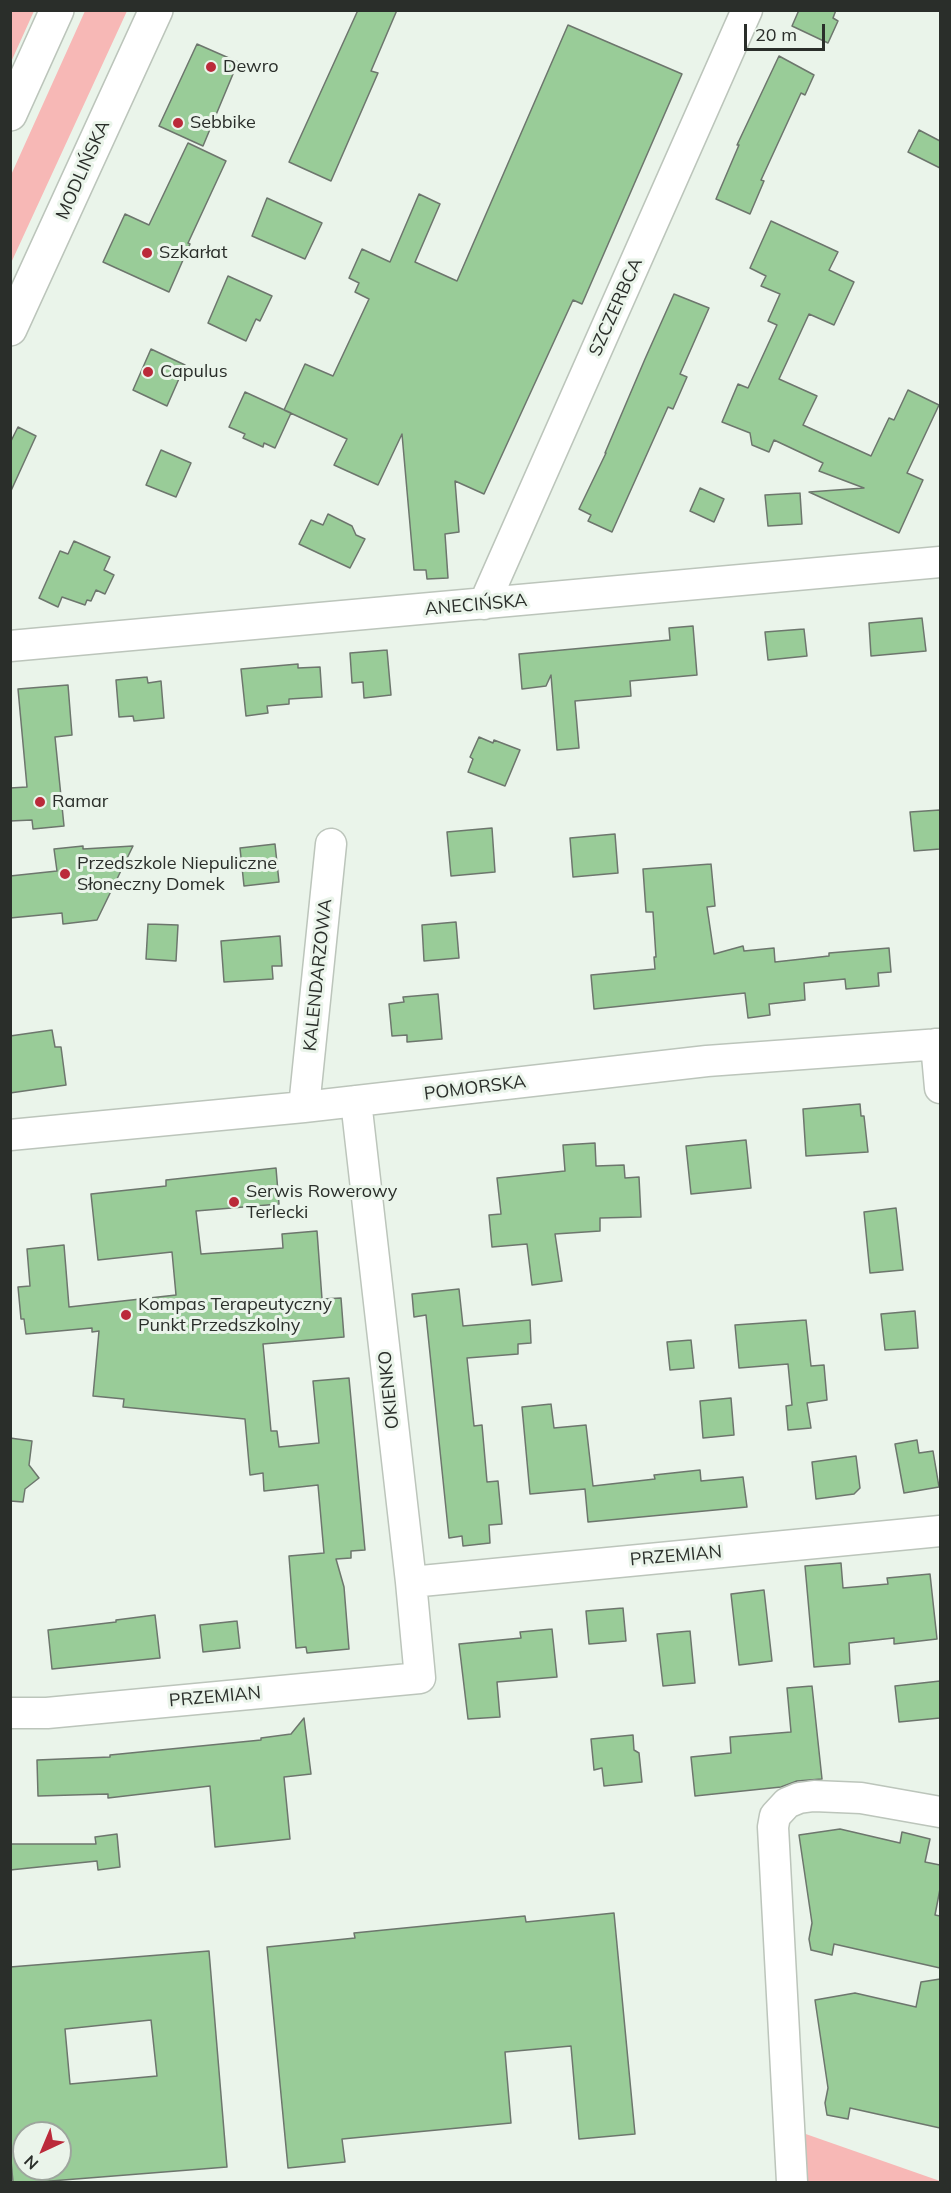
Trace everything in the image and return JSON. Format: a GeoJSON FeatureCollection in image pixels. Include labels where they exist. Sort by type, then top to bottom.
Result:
{"type":"FeatureCollection","features":[{"type":"Feature","properties":{"kind":"main road"},"geometry":{"type":"LineString","coordinates":[[10,114],[57,10]]}},
{"type":"Feature","properties":{"kind":"main road","name":"MODLIŃSKA"},"geometry":{"type":"LineString","coordinates":[[10,329],[156,10]]}},
{"type":"Feature","properties":{"kind":"street","name":"SZCZERBCA"},"geometry":{"type":"LineString","coordinates":[[484,604],[747,10]]}},
{"type":"Feature","properties":{"kind":"street","name":"ANECIŃSKA"},"geometry":{"type":"LineString","coordinates":[[10,646],[484,604],[938,558]]}},
{"type":"Feature","properties":{"kind":"street","name":"KALENDARZOWA"},"geometry":{"type":"LineString","coordinates":[[304,1107],[331,844]]}},
{"type":"Feature","properties":{"kind":"street","name":"POMORSKA"},"geometry":{"type":"LineString","coordinates":[[10,1135],[304,1107],[707,1061],[938,1044]]}},
{"type":"Feature","properties":{"kind":"street"},"geometry":{"type":"LineString","coordinates":[[938,1044],[940,1088]]}},
{"type":"Feature","properties":{"kind":"street","name":"OKIENKO"},"geometry":{"type":"LineString","coordinates":[[356,1101],[420,1678]]}},
{"type":"Feature","properties":{"kind":"street","name":"PRZEMIAN"},"geometry":{"type":"LineString","coordinates":[[411,1582],[940,1531]]}},
{"type":"Feature","properties":{"kind":"street","name":"PRZEMIAN"},"geometry":{"type":"LineString","coordinates":[[10,1713],[47,1713],[420,1678]]}},
{"type":"Feature","properties":{"kind":"street"},"geometry":{"type":"LineString","coordinates":[[792,2182],[773,1827],[775,1816],[787,1803],[799,1798],[814,1796],[861,1798],[940,1812]]}},
{"type":"Feature","properties":{"kind":"shaded area"},"geometry":{"type":"Polygon","coordinates":[[[10,11],[34,11],[11,62],[10,11]]]}},
{"type":"Feature","properties":{"kind":"shaded area"},"geometry":{"type":"Polygon","coordinates":[[[85,11],[127,11],[11,263],[11,175],[85,11]]]}},
{"type":"Feature","properties":{"kind":"shaded area"},"geometry":{"type":"Polygon","coordinates":[[[800,2132],[940,2181],[940,2182],[807,2182],[800,2132]]]}},
{"type":"Feature","properties":{"kind":"building"},"geometry":{"type":"Polygon","coordinates":[[[358,10],[397,10],[371,71],[378,73],[331,181],[289,162],[358,10]]]}},
{"type":"Feature","properties":{"kind":"building"},"geometry":{"type":"Polygon","coordinates":[[[799,10],[836,10],[833,18],[838,21],[828,43],[792,26],[799,10]]]}},
{"type":"Feature","properties":{"kind":"building"},"geometry":{"type":"Polygon","coordinates":[[[568,25],[682,74],[582,304],[573,300],[484,494],[455,481],[459,532],[445,534],[448,578],[427,579],[426,570],[414,570],[402,434],[378,485],[334,465],[347,439],[284,410],[305,364],[333,376],[369,299],[355,292],[359,283],[349,278],[362,249],[390,262],[419,194],[440,204],[415,262],[457,281],[568,25]]]}},
{"type":"Feature","properties":{"kind":"building"},"geometry":{"type":"Polygon","coordinates":[[[197,44],[238,62],[203,146],[159,126],[197,44]]]}},
{"type":"Feature","properties":{"kind":"building"},"geometry":{"type":"Polygon","coordinates":[[[779,56],[814,75],[805,95],[801,93],[761,180],[764,181],[750,214],[716,199],[739,145],[737,145],[779,56]]]}},
{"type":"Feature","properties":{"kind":"building"},"geometry":{"type":"Polygon","coordinates":[[[919,130],[940,141],[940,168],[908,152],[919,130]]]}},
{"type":"Feature","properties":{"kind":"building"},"geometry":{"type":"Polygon","coordinates":[[[188,143],[226,161],[188,243],[190,244],[169,292],[103,262],[125,214],[149,225],[188,143]]]}},
{"type":"Feature","properties":{"kind":"building"},"geometry":{"type":"Polygon","coordinates":[[[267,198],[322,223],[305,259],[252,236],[267,198]]]}},
{"type":"Feature","properties":{"kind":"building"},"geometry":{"type":"Polygon","coordinates":[[[771,221],[838,252],[829,270],[854,282],[834,325],[809,314],[779,379],[817,396],[803,425],[871,456],[889,418],[894,420],[908,390],[939,405],[907,473],[923,480],[899,533],[809,492],[864,488],[819,471],[823,463],[774,440],[769,452],[752,445],[750,433],[722,422],[738,384],[748,388],[777,325],[768,321],[780,294],[761,286],[766,276],[750,268],[771,221]]]}},
{"type":"Feature","properties":{"kind":"building"},"geometry":{"type":"Polygon","coordinates":[[[228,276],[272,296],[260,321],[256,319],[246,341],[208,323],[228,276]]]}},
{"type":"Feature","properties":{"kind":"building"},"geometry":{"type":"Polygon","coordinates":[[[674,294],[709,308],[680,374],[687,377],[673,409],[668,407],[612,532],[588,521],[591,515],[579,509],[606,453],[674,294]]]}},
{"type":"Feature","properties":{"kind":"building"},"geometry":{"type":"Polygon","coordinates":[[[151,349],[185,365],[167,406],[133,390],[151,349]]]}},
{"type":"Feature","properties":{"kind":"building"},"geometry":{"type":"Polygon","coordinates":[[[245,392],[291,413],[275,448],[264,443],[263,447],[243,438],[245,434],[229,427],[245,392]]]}},
{"type":"Feature","properties":{"kind":"building"},"geometry":{"type":"Polygon","coordinates":[[[18,427],[36,436],[10,493],[10,443],[18,427]]]}},
{"type":"Feature","properties":{"kind":"building"},"geometry":{"type":"Polygon","coordinates":[[[161,450],[191,463],[176,497],[146,485],[161,450]]]}},
{"type":"Feature","properties":{"kind":"building"},"geometry":{"type":"Polygon","coordinates":[[[700,488],[724,499],[714,522],[690,511],[700,488]]]}},
{"type":"Feature","properties":{"kind":"building"},"geometry":{"type":"Polygon","coordinates":[[[800,493],[802,524],[768,526],[765,495],[800,493]]]}},
{"type":"Feature","properties":{"kind":"building"},"geometry":{"type":"Polygon","coordinates":[[[328,514],[352,526],[356,535],[365,539],[350,568],[299,544],[311,520],[323,525],[328,514]]]}},
{"type":"Feature","properties":{"kind":"building"},"geometry":{"type":"Polygon","coordinates":[[[74,541],[110,557],[104,570],[114,575],[105,594],[96,590],[91,601],[87,600],[85,605],[62,597],[58,607],[39,598],[60,551],[68,554],[74,541]]]}},
{"type":"Feature","properties":{"kind":"building"},"geometry":{"type":"Polygon","coordinates":[[[922,618],[926,651],[871,656],[869,623],[922,618]]]}},
{"type":"Feature","properties":{"kind":"building"},"geometry":{"type":"Polygon","coordinates":[[[693,626],[697,675],[630,681],[631,696],[575,701],[579,748],[557,750],[551,675],[546,686],[522,689],[519,654],[670,640],[669,628],[693,626]]]}},
{"type":"Feature","properties":{"kind":"building"},"geometry":{"type":"Polygon","coordinates":[[[804,629],[807,656],[768,660],[765,632],[804,629]]]}},
{"type":"Feature","properties":{"kind":"building"},"geometry":{"type":"Polygon","coordinates":[[[387,650],[391,695],[364,698],[363,682],[352,683],[350,653],[387,650]]]}},
{"type":"Feature","properties":{"kind":"building"},"geometry":{"type":"Polygon","coordinates":[[[298,664],[298,668],[320,667],[322,697],[289,699],[289,704],[267,706],[268,713],[246,716],[241,669],[298,664]]]}},
{"type":"Feature","properties":{"kind":"building"},"geometry":{"type":"Polygon","coordinates":[[[147,677],[148,683],[161,681],[164,718],[134,721],[133,716],[119,717],[116,680],[147,677]]]}},
{"type":"Feature","properties":{"kind":"building"},"geometry":{"type":"Polygon","coordinates":[[[68,685],[72,735],[55,737],[64,826],[33,829],[32,820],[10,821],[10,788],[27,787],[18,689],[68,685]]]}},
{"type":"Feature","properties":{"kind":"building"},"geometry":{"type":"Polygon","coordinates":[[[479,737],[520,750],[505,786],[468,772],[473,759],[470,757],[479,737]]]}},
{"type":"Feature","properties":{"kind":"building"},"geometry":{"type":"Polygon","coordinates":[[[940,810],[940,849],[914,851],[910,812],[940,810]]]}},
{"type":"Feature","properties":{"kind":"building"},"geometry":{"type":"Polygon","coordinates":[[[492,828],[495,872],[451,876],[447,832],[492,828]]]}},
{"type":"Feature","properties":{"kind":"building"},"geometry":{"type":"Polygon","coordinates":[[[615,834],[618,873],[573,877],[570,838],[615,834]]]}},
{"type":"Feature","properties":{"kind":"building"},"geometry":{"type":"Polygon","coordinates":[[[275,844],[279,882],[244,886],[240,848],[275,844]]]}},
{"type":"Feature","properties":{"kind":"building","name":"Przedszkole Niepuliczne Słoneczny Domek"},"geometry":{"type":"Polygon","coordinates":[[[83,846],[83,849],[133,846],[97,920],[63,924],[62,913],[10,918],[10,876],[57,871],[54,849],[83,846]]]}},
{"type":"Feature","properties":{"kind":"building"},"geometry":{"type":"Polygon","coordinates":[[[711,864],[715,906],[707,907],[714,954],[743,946],[744,951],[774,948],[775,962],[829,956],[829,953],[889,948],[891,972],[878,973],[879,986],[846,989],[845,979],[804,983],[805,1000],[769,1004],[770,1015],[748,1018],[745,993],[594,1009],[591,975],[655,969],[653,912],[646,912],[643,869],[711,864]]]}},
{"type":"Feature","properties":{"kind":"building"},"geometry":{"type":"Polygon","coordinates":[[[456,922],[459,958],[424,961],[422,925],[456,922]]]}},
{"type":"Feature","properties":{"kind":"building"},"geometry":{"type":"Polygon","coordinates":[[[148,924],[178,925],[176,961],[146,959],[148,924]]]}},
{"type":"Feature","properties":{"kind":"building"},"geometry":{"type":"Polygon","coordinates":[[[280,936],[282,966],[272,966],[273,979],[224,982],[221,941],[280,936]]]}},
{"type":"Feature","properties":{"kind":"building"},"geometry":{"type":"Polygon","coordinates":[[[438,994],[442,1039],[407,1042],[407,1035],[392,1036],[389,1004],[404,1002],[403,997],[438,994]]]}},
{"type":"Feature","properties":{"kind":"building"},"geometry":{"type":"Polygon","coordinates":[[[52,1030],[55,1047],[61,1047],[66,1085],[10,1093],[10,1036],[52,1030]]]}},
{"type":"Feature","properties":{"kind":"building"},"geometry":{"type":"Polygon","coordinates":[[[860,1104],[861,1116],[864,1116],[868,1152],[806,1156],[803,1109],[860,1104]]]}},
{"type":"Feature","properties":{"kind":"building"},"geometry":{"type":"Polygon","coordinates":[[[746,1140],[751,1188],[691,1194],[686,1146],[746,1140]]]}},
{"type":"Feature","properties":{"kind":"building"},"geometry":{"type":"Polygon","coordinates":[[[595,1143],[596,1166],[624,1165],[625,1178],[639,1177],[641,1217],[600,1218],[600,1231],[555,1234],[562,1281],[532,1285],[527,1244],[492,1247],[489,1215],[501,1214],[497,1178],[565,1171],[563,1145],[595,1143]]]}},
{"type":"Feature","properties":{"kind":"building"},"geometry":{"type":"Polygon","coordinates":[[[276,1168],[279,1204],[196,1211],[201,1254],[283,1248],[282,1234],[317,1231],[322,1299],[341,1298],[344,1337],[263,1344],[271,1431],[277,1431],[279,1447],[319,1443],[313,1381],[349,1378],[365,1550],[351,1551],[351,1558],[336,1559],[344,1587],[349,1649],[307,1653],[306,1647],[296,1648],[289,1556],[324,1553],[318,1485],[264,1491],[263,1473],[250,1475],[245,1419],[123,1407],[124,1399],[93,1396],[99,1331],[92,1332],[92,1328],[26,1334],[24,1319],[21,1319],[18,1287],[30,1286],[27,1249],[64,1245],[69,1307],[176,1295],[172,1252],[98,1260],[91,1194],[166,1186],[166,1180],[276,1168]]]}},
{"type":"Feature","properties":{"kind":"building"},"geometry":{"type":"Polygon","coordinates":[[[896,1208],[903,1270],[870,1273],[864,1212],[896,1208]]]}},
{"type":"Feature","properties":{"kind":"building"},"geometry":{"type":"Polygon","coordinates":[[[459,1289],[463,1326],[530,1320],[531,1343],[518,1344],[518,1354],[467,1358],[474,1426],[482,1425],[487,1482],[498,1481],[502,1524],[489,1525],[490,1543],[463,1546],[462,1536],[449,1538],[426,1315],[414,1317],[412,1294],[459,1289]]]}},
{"type":"Feature","properties":{"kind":"building"},"geometry":{"type":"Polygon","coordinates":[[[915,1311],[918,1348],[885,1350],[881,1314],[915,1311]]]}},
{"type":"Feature","properties":{"kind":"building"},"geometry":{"type":"Polygon","coordinates":[[[806,1320],[811,1366],[824,1365],[827,1400],[807,1403],[811,1428],[788,1430],[786,1406],[792,1405],[788,1364],[739,1368],[735,1325],[806,1320]]]}},
{"type":"Feature","properties":{"kind":"building"},"geometry":{"type":"Polygon","coordinates":[[[691,1340],[694,1368],[670,1370],[667,1342],[691,1340]]]}},
{"type":"Feature","properties":{"kind":"building"},"geometry":{"type":"Polygon","coordinates":[[[731,1398],[734,1435],[703,1438],[700,1401],[731,1398]]]}},
{"type":"Feature","properties":{"kind":"building"},"geometry":{"type":"Polygon","coordinates":[[[551,1404],[554,1428],[586,1425],[593,1486],[655,1479],[654,1475],[700,1470],[701,1481],[743,1477],[747,1507],[588,1522],[585,1489],[530,1494],[522,1407],[551,1404]]]}},
{"type":"Feature","properties":{"kind":"building"},"geometry":{"type":"Polygon","coordinates":[[[10,1438],[32,1441],[29,1465],[39,1478],[25,1489],[23,1502],[10,1501],[10,1438]]]}},
{"type":"Feature","properties":{"kind":"building"},"geometry":{"type":"Polygon","coordinates":[[[917,1440],[919,1453],[933,1451],[939,1487],[904,1493],[895,1444],[917,1440]]]}},
{"type":"Feature","properties":{"kind":"building"},"geometry":{"type":"Polygon","coordinates":[[[856,1456],[860,1488],[854,1494],[816,1499],[812,1462],[856,1456]]]}},
{"type":"Feature","properties":{"kind":"building"},"geometry":{"type":"Polygon","coordinates":[[[841,1563],[843,1588],[888,1584],[887,1578],[930,1574],[937,1639],[894,1644],[894,1638],[849,1643],[850,1664],[814,1667],[805,1566],[841,1563]]]}},
{"type":"Feature","properties":{"kind":"building"},"geometry":{"type":"Polygon","coordinates":[[[764,1590],[772,1661],[739,1665],[731,1594],[764,1590]]]}},
{"type":"Feature","properties":{"kind":"building"},"geometry":{"type":"Polygon","coordinates":[[[623,1608],[626,1641],[589,1644],[586,1611],[623,1608]]]}},
{"type":"Feature","properties":{"kind":"building"},"geometry":{"type":"Polygon","coordinates":[[[155,1615],[160,1658],[52,1669],[48,1630],[155,1615]]]}},
{"type":"Feature","properties":{"kind":"building"},"geometry":{"type":"Polygon","coordinates":[[[237,1621],[240,1648],[203,1652],[200,1625],[237,1621]]]}},
{"type":"Feature","properties":{"kind":"building"},"geometry":{"type":"Polygon","coordinates":[[[552,1629],[557,1677],[497,1682],[500,1717],[468,1719],[459,1644],[521,1638],[520,1632],[552,1629]]]}},
{"type":"Feature","properties":{"kind":"building"},"geometry":{"type":"Polygon","coordinates":[[[690,1631],[695,1683],[663,1686],[657,1634],[690,1631]]]}},
{"type":"Feature","properties":{"kind":"building"},"geometry":{"type":"Polygon","coordinates":[[[940,1681],[940,1718],[899,1722],[895,1686],[940,1681]]]}},
{"type":"Feature","properties":{"kind":"building"},"geometry":{"type":"Polygon","coordinates":[[[812,1686],[822,1779],[797,1781],[781,1787],[695,1796],[691,1757],[731,1753],[730,1737],[791,1732],[787,1688],[812,1686]]]}},
{"type":"Feature","properties":{"kind":"building"},"geometry":{"type":"Polygon","coordinates":[[[304,1718],[311,1774],[284,1777],[290,1839],[215,1847],[210,1786],[108,1798],[108,1794],[38,1796],[37,1760],[110,1757],[110,1755],[261,1740],[261,1738],[291,1734],[304,1718]]]}},
{"type":"Feature","properties":{"kind":"building"},"geometry":{"type":"Polygon","coordinates":[[[633,1735],[634,1750],[639,1753],[642,1782],[604,1786],[602,1768],[594,1770],[591,1739],[633,1735]]]}},
{"type":"Feature","properties":{"kind":"building"},"geometry":{"type":"Polygon","coordinates":[[[840,1829],[900,1843],[902,1832],[930,1839],[925,1862],[940,1865],[940,1889],[935,1915],[940,1916],[940,1968],[834,1944],[832,1955],[811,1950],[809,1939],[812,1923],[799,1835],[840,1829]]]}},
{"type":"Feature","properties":{"kind":"building"},"geometry":{"type":"Polygon","coordinates":[[[117,1834],[120,1867],[98,1870],[97,1861],[10,1870],[10,1844],[96,1844],[95,1837],[117,1834]]]}},
{"type":"Feature","properties":{"kind":"building"},"geometry":{"type":"Polygon","coordinates":[[[614,1913],[635,2134],[579,2139],[571,2046],[505,2052],[511,2123],[342,2139],[345,2162],[288,2168],[267,1947],[355,1938],[354,1933],[525,1916],[526,1922],[614,1913]]]}},
{"type":"Feature","properties":{"kind":"building"},"geometry":{"type":"Polygon","coordinates":[[[209,1951],[227,2167],[72,2179],[72,2121],[12,2121],[12,2171],[10,1967],[209,1951]],[[151,2020],[65,2029],[70,2084],[157,2076],[151,2020]]]}},
{"type":"Feature","properties":{"kind":"building"},"geometry":{"type":"Polygon","coordinates":[[[940,1979],[940,2128],[850,2108],[848,2119],[827,2115],[825,2103],[828,2088],[815,2000],[855,1993],[916,2007],[921,1982],[940,1979]]]}},
{"type":"Feature","properties":{"kind":"building"},"geometry":{"type":"Polygon","coordinates":[[[13,2181],[51,2181],[38,2182],[13,2181]]]}},
{"type":"Feature","properties":{"kind":"place","name":"Dewro"},"geometry":{"type":"Point","coordinates":[211,67]}},
{"type":"Feature","properties":{"kind":"place","name":"Sebbike"},"geometry":{"type":"Point","coordinates":[178,123]}},
{"type":"Feature","properties":{"kind":"place","name":"Szkarłat"},"geometry":{"type":"Point","coordinates":[147,253]}},
{"type":"Feature","properties":{"kind":"place","name":"Capulus"},"geometry":{"type":"Point","coordinates":[148,372]}},
{"type":"Feature","properties":{"kind":"place","name":"Ramar"},"geometry":{"type":"Point","coordinates":[40,802]}},
{"type":"Feature","properties":{"kind":"place","name":"Przedszkole Niepuliczne Słoneczny Domek"},"geometry":{"type":"Point","coordinates":[65,874]}},
{"type":"Feature","properties":{"kind":"place","name":"Serwis Rowerowy Terlecki"},"geometry":{"type":"Point","coordinates":[234,1202]}},
{"type":"Feature","properties":{"kind":"place","name":"Kompas Terapeutyczny Punkt Przedszkolny"},"geometry":{"type":"Point","coordinates":[126,1315]}}]}
